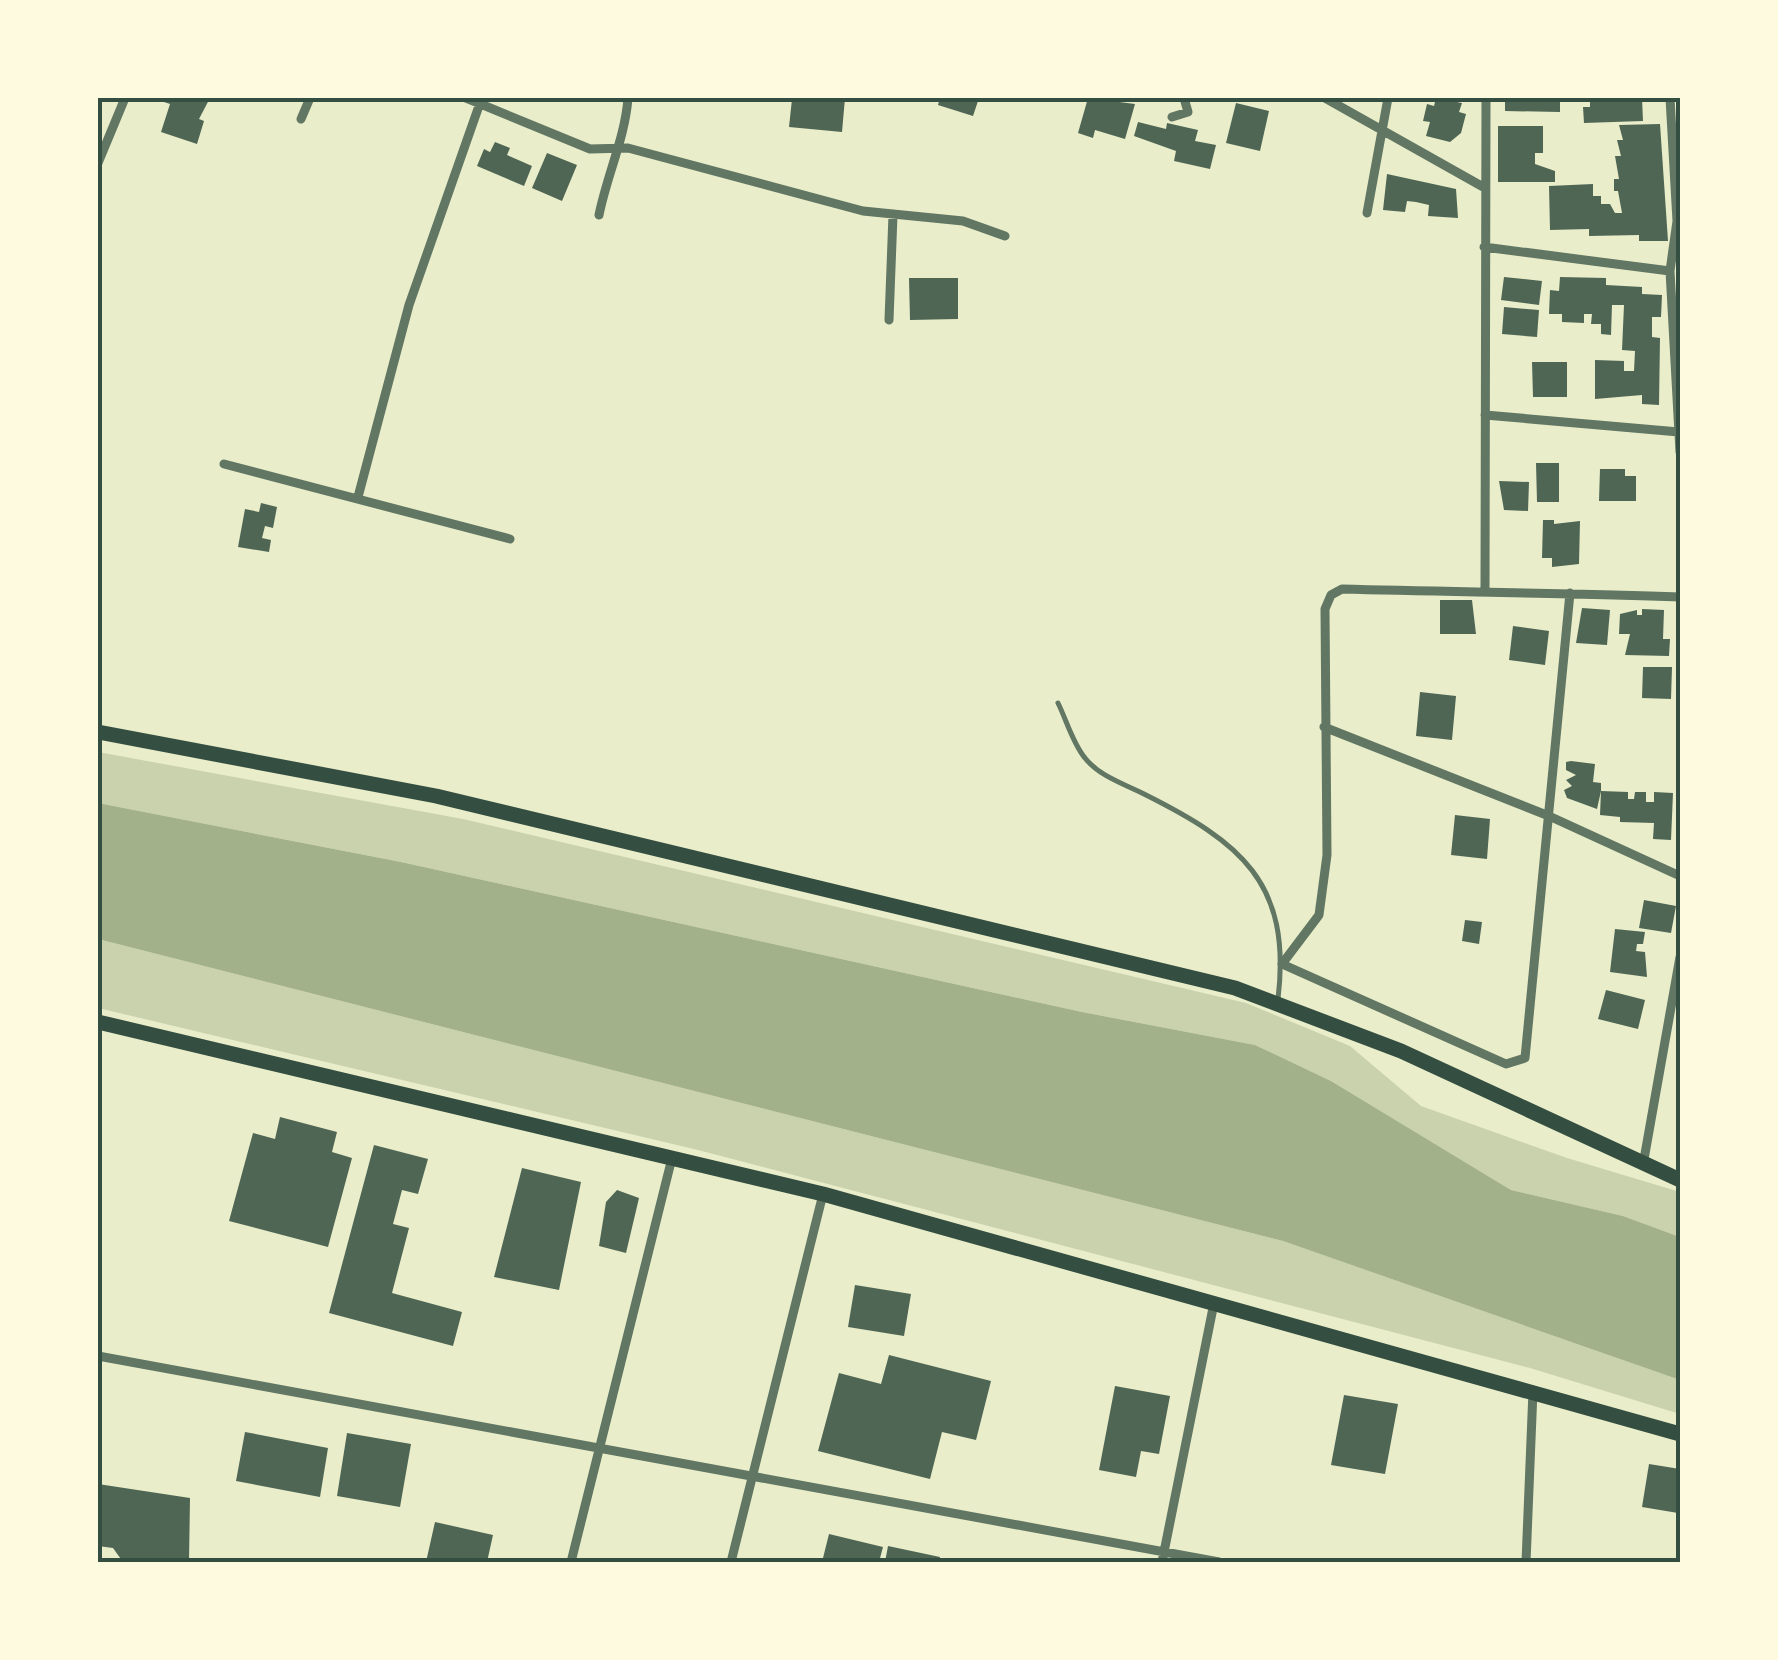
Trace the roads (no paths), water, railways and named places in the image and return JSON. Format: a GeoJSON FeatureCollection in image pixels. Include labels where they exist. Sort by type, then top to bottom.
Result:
{"type":"FeatureCollection","features":[{"type":"Feature","properties":{"kind":"main road"},"geometry":{"type":"LineString","coordinates":[[98,732],[436,796],[1278,1001],[1401,1051],[1680,1180]]}},
{"type":"Feature","properties":{"kind":"main road"},"geometry":{"type":"LineString","coordinates":[[98,1022],[822,1194],[1680,1434]]}},
{"type":"Feature","properties":{"kind":"street"},"geometry":{"type":"LineString","coordinates":[[98,163],[125,98]]}},
{"type":"Feature","properties":{"kind":"street"},"geometry":{"type":"LineString","coordinates":[[302,120],[310,98]]}},
{"type":"Feature","properties":{"kind":"street"},"geometry":{"type":"LineString","coordinates":[[466,98],[590,149],[617,148],[893,215],[962,221],[1005,236]]}},
{"type":"Feature","properties":{"kind":"street"},"geometry":{"type":"LineString","coordinates":[[599,215],[628,98]]}},
{"type":"Feature","properties":{"kind":"street"},"geometry":{"type":"LineString","coordinates":[[1172,116],[1188,112],[1184,98]]}},
{"type":"Feature","properties":{"kind":"street"},"geometry":{"type":"LineString","coordinates":[[1325,98],[1485,188]]}},
{"type":"Feature","properties":{"kind":"street"},"geometry":{"type":"LineString","coordinates":[[1367,214],[1388,98]]}},
{"type":"Feature","properties":{"kind":"street"},"geometry":{"type":"LineString","coordinates":[[1485,592],[1486,98]]}},
{"type":"Feature","properties":{"kind":"street"},"geometry":{"type":"LineString","coordinates":[[1670,98],[1677,258],[1670,270],[1680,452]]}},
{"type":"Feature","properties":{"kind":"street"},"geometry":{"type":"LineString","coordinates":[[358,497],[409,305],[480,104]]}},
{"type":"Feature","properties":{"kind":"street"},"geometry":{"type":"LineString","coordinates":[[889,320],[893,215]]}},
{"type":"Feature","properties":{"kind":"street"},"geometry":{"type":"LineString","coordinates":[[1484,247],[1670,270]]}},
{"type":"Feature","properties":{"kind":"street"},"geometry":{"type":"LineString","coordinates":[[1484,414],[1679,432]]}},
{"type":"Feature","properties":{"kind":"street"},"geometry":{"type":"LineString","coordinates":[[224,464],[510,539]]}},
{"type":"Feature","properties":{"kind":"street"},"geometry":{"type":"LineString","coordinates":[[1570,594],[1526,1058],[1518,1064],[1506,1064],[1282,964],[1318,914],[1327,856],[1325,609],[1332,595],[1342,589],[1570,594],[1680,597]]}},
{"type":"Feature","properties":{"kind":"street"},"geometry":{"type":"LineString","coordinates":[[1324,727],[1549,816],[1680,876]]}},
{"type":"Feature","properties":{"kind":"street"},"geometry":{"type":"LineString","coordinates":[[1643,1164],[1680,957]]}},
{"type":"Feature","properties":{"kind":"street"},"geometry":{"type":"LineString","coordinates":[[571,1562],[672,1158]]}},
{"type":"Feature","properties":{"kind":"street"},"geometry":{"type":"LineString","coordinates":[[731,1562],[822,1194]]}},
{"type":"Feature","properties":{"kind":"street"},"geometry":{"type":"LineString","coordinates":[[1162,1562],[1214,1302]]}},
{"type":"Feature","properties":{"kind":"street"},"geometry":{"type":"LineString","coordinates":[[98,1356],[1220,1562]]}},
{"type":"Feature","properties":{"kind":"street"},"geometry":{"type":"LineString","coordinates":[[1526,1562],[1533,1391]]}},
{"type":"Feature","properties":{"kind":"lane"},"geometry":{"type":"LineString","coordinates":[[1058,703],[1084,758],[1105,775],[1208,826],[1240,852],[1271,898],[1282,964],[1278,1001]]}}]}
